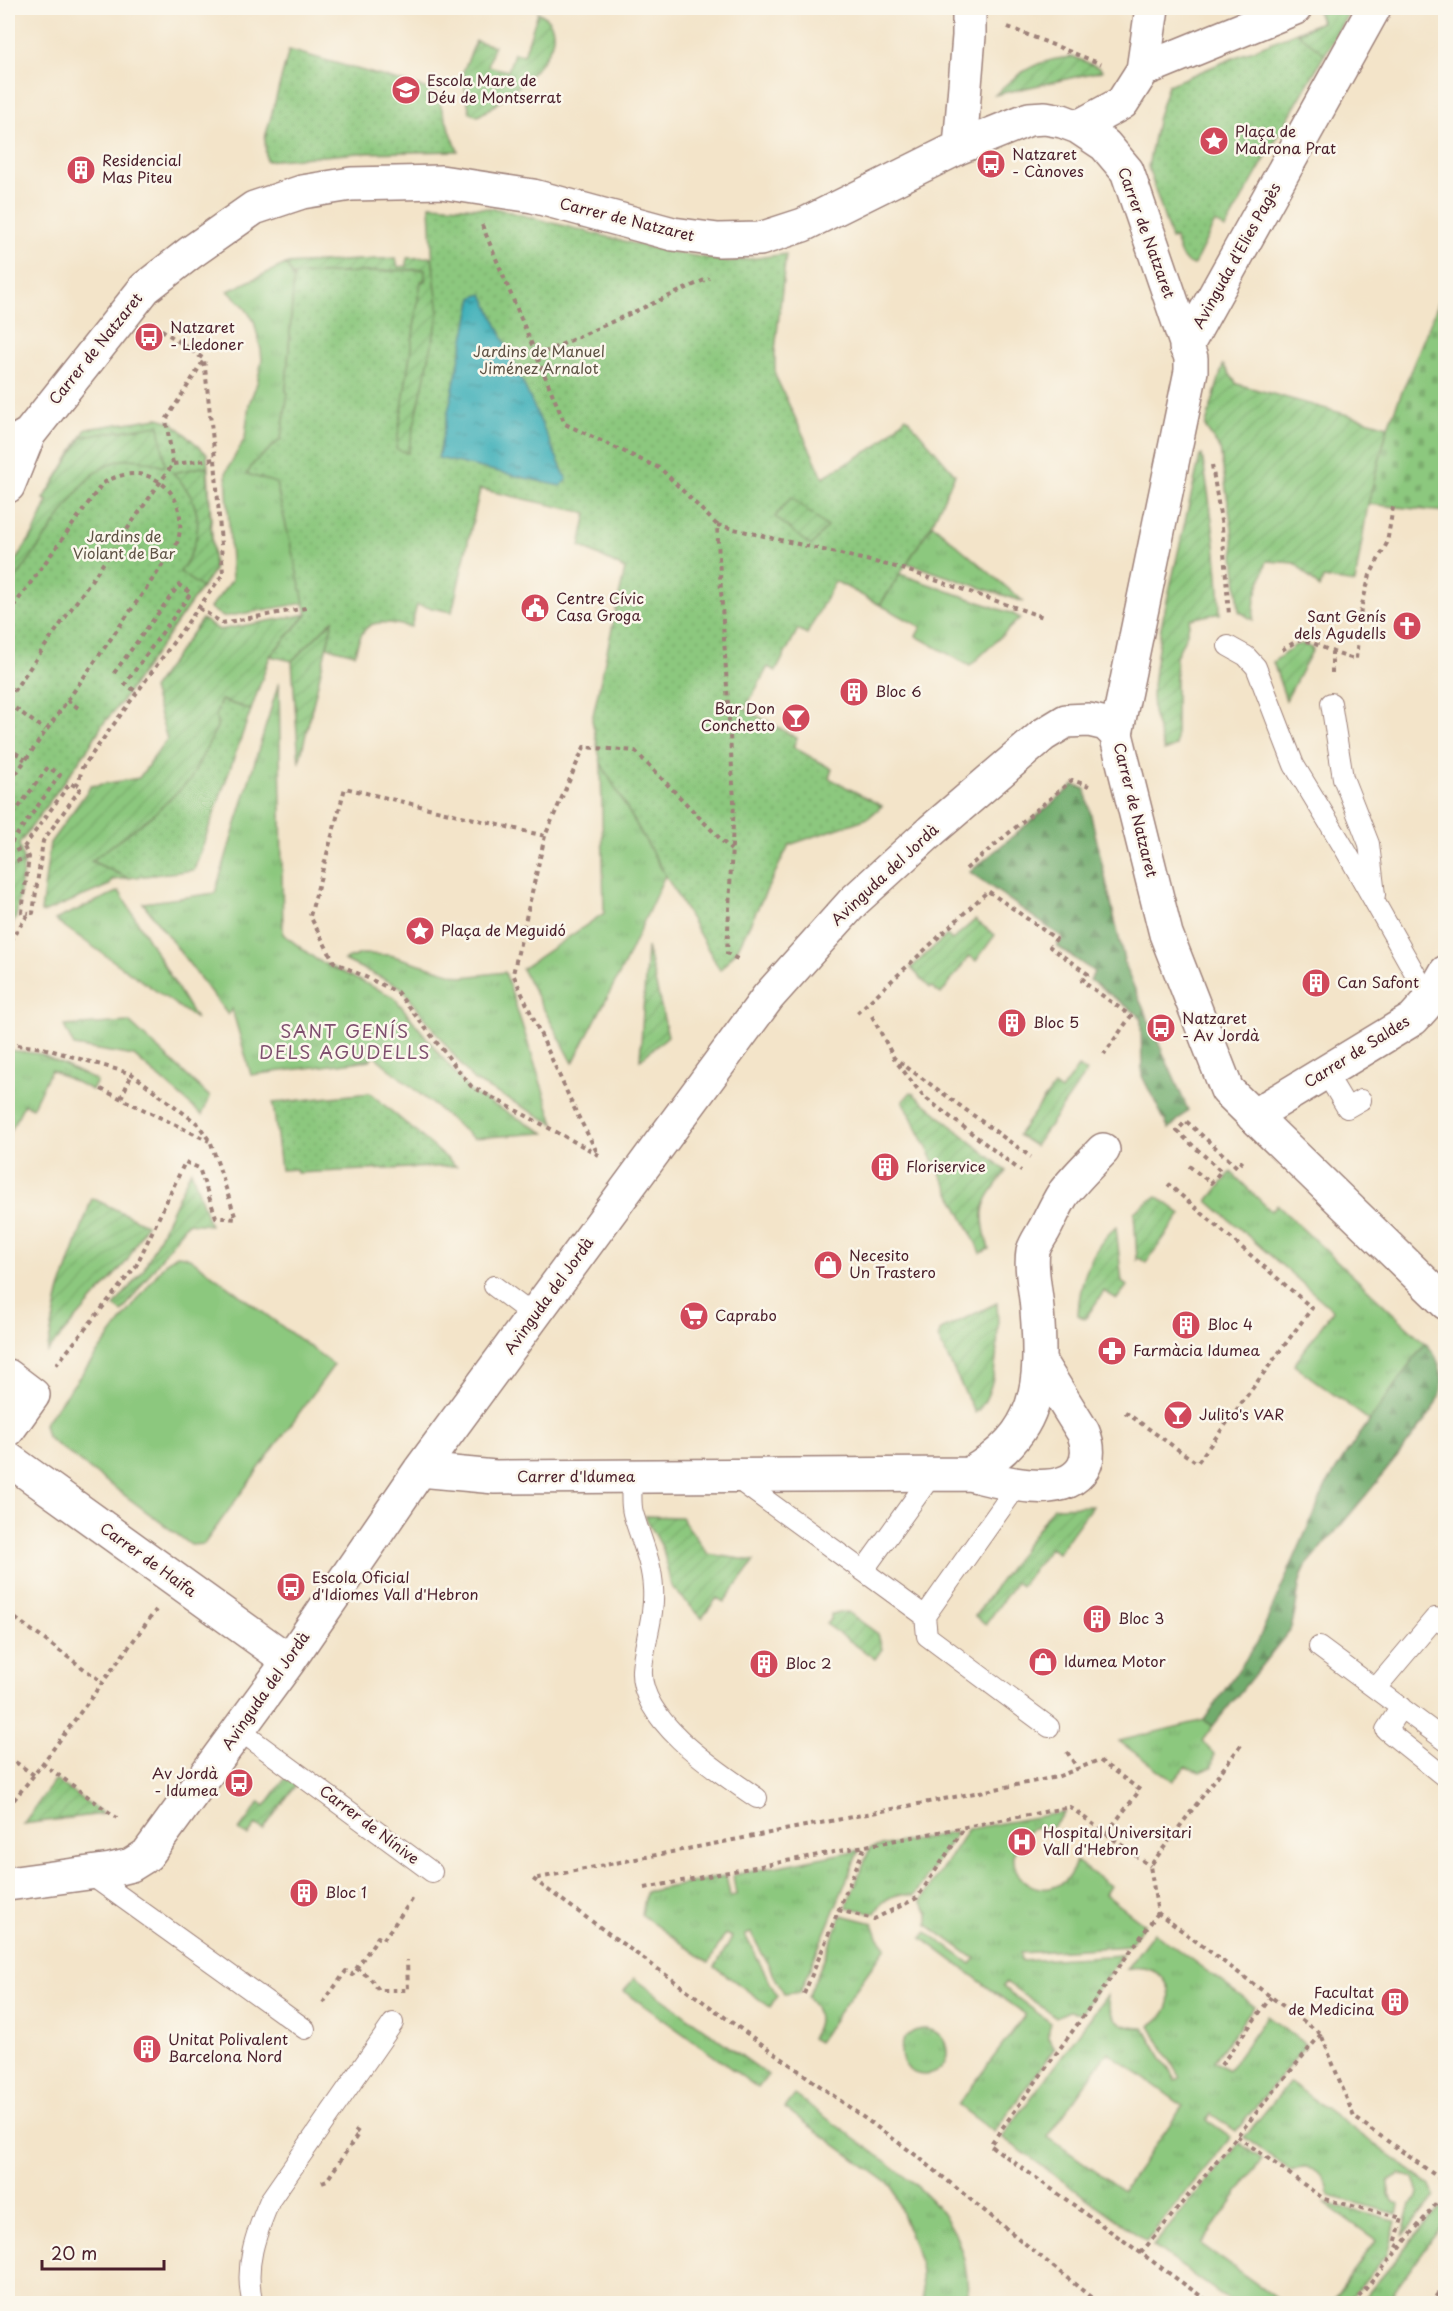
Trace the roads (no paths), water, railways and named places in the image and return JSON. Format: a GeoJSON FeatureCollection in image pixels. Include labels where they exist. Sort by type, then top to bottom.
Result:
{"type":"FeatureCollection","features":[{"type":"Feature","properties":{"kind":"street"},"geometry":{"type":"LineString","coordinates":[[960,147],[969,36],[969,8]]}},
{"type":"Feature","properties":{"kind":"street"},"geometry":{"type":"LineString","coordinates":[[1078,127],[1122,103],[1143,70],[1152,8]]}},
{"type":"Feature","properties":{"kind":"street"},"geometry":{"type":"LineString","coordinates":[[1143,70],[1294,8]]}},
{"type":"Feature","properties":{"kind":"street","name":"Avinguda d'Elies Pagès"},"geometry":{"type":"LineString","coordinates":[[1186,347],[1374,8]]}},
{"type":"Feature","properties":{"kind":"street","name":"Carrer de Natzaret"},"geometry":{"type":"LineString","coordinates":[[8,486],[18,440],[146,288],[190,253],[254,208],[303,192],[351,184],[441,182],[533,196],[673,234],[718,240],[760,239],[803,225],[960,147],[1029,119],[1045,118],[1078,127],[1105,145],[1127,171],[1191,358],[1191,371],[1116,734],[1166,934],[1227,1090],[1446,1303]]}},
{"type":"Feature","properties":{"kind":"street","name":"Avinguda del Jordà"},"geometry":{"type":"LineString","coordinates":[[8,1884],[131,1865],[147,1855],[289,1661],[420,1470],[768,997],[854,901],[1043,735],[1066,721],[1089,720],[1106,724],[1116,734]]}},
{"type":"Feature","properties":{"kind":"street","name":"Carrer de Saldes"},"geometry":{"type":"LineString","coordinates":[[1253,1116],[1413,1019],[1438,986]]}},
{"type":"Feature","properties":{"kind":"street","name":"Carrer d'Idumea"},"geometry":{"type":"LineString","coordinates":[[969,1474],[989,1463],[1006,1449],[1021,1431],[1034,1401],[1038,1385],[1039,1361],[1033,1274],[1034,1249],[1064,1194],[1103,1150]]}},
{"type":"Feature","properties":{"kind":"street","name":"Carrer d'Idumea"},"geometry":{"type":"LineString","coordinates":[[420,1470],[495,1477],[969,1474],[1017,1486],[1059,1485],[1078,1475],[1088,1454],[1088,1443],[1039,1361]]}},
{"type":"Feature","properties":{"kind":"street"},"geometry":{"type":"LineString","coordinates":[[8,1376],[33,1395],[8,1430]]}},
{"type":"Feature","properties":{"kind":"street","name":"Carrer de Haifa"},"geometry":{"type":"LineString","coordinates":[[8,1459],[289,1661]]}},
{"type":"Feature","properties":{"kind":"lane"},"geometry":{"type":"LineString","coordinates":[[1228,646],[1246,656],[1256,667],[1294,765],[1376,904],[1438,986]]}},
{"type":"Feature","properties":{"kind":"lane"},"geometry":{"type":"LineString","coordinates":[[1331,703],[1343,778],[1370,844],[1376,904]]}},
{"type":"Feature","properties":{"kind":"lane"},"geometry":{"type":"LineString","coordinates":[[1326,1073],[1347,1108],[1361,1100]]}},
{"type":"Feature","properties":{"kind":"lane"},"geometry":{"type":"LineString","coordinates":[[494,1286],[534,1316]]}},
{"type":"Feature","properties":{"kind":"lane"},"geometry":{"type":"LineString","coordinates":[[632,1476],[632,1510],[652,1573],[654,1587],[652,1615],[642,1670],[646,1698],[654,1712],[706,1763],[757,1798]]}},
{"type":"Feature","properties":{"kind":"lane"},"geometry":{"type":"LineString","coordinates":[[732,1476],[925,1616]]}},
{"type":"Feature","properties":{"kind":"lane"},"geometry":{"type":"LineString","coordinates":[[863,1571],[932,1476]]}},
{"type":"Feature","properties":{"kind":"lane"},"geometry":{"type":"LineString","coordinates":[[1017,1486],[925,1616],[927,1636],[1049,1727]]}},
{"type":"Feature","properties":{"kind":"lane"},"geometry":{"type":"LineString","coordinates":[[1376,1688],[1442,1617]]}},
{"type":"Feature","properties":{"kind":"lane"},"geometry":{"type":"LineString","coordinates":[[1319,1647],[1446,1741]]}},
{"type":"Feature","properties":{"kind":"lane"},"geometry":{"type":"LineString","coordinates":[[1401,1707],[1386,1730],[1446,1778]]}},
{"type":"Feature","properties":{"kind":"lane","name":"Carrer de Nínive"},"geometry":{"type":"LineString","coordinates":[[239,1730],[432,1872]]}},
{"type":"Feature","properties":{"kind":"lane"},"geometry":{"type":"LineString","coordinates":[[88,1873],[305,2029]]}},
{"type":"Feature","properties":{"kind":"lane"},"geometry":{"type":"LineString","coordinates":[[254,2304],[249,2286],[250,2257],[258,2228],[270,2200],[393,2023]]}},
{"type":"Feature","properties":{"kind":"water"},"geometry":{"type":"Polygon","coordinates":[[[483,294],[567,480],[560,486],[438,458],[473,297],[483,294]]]}},
{"type":"Feature","properties":{"kind":"place","name":"Escola Mare de Déu de Montserrat"},"geometry":{"type":"Point","coordinates":[406,90]}},
{"type":"Feature","properties":{"kind":"place","name":"Plaça de Madrona Prat"},"geometry":{"type":"Point","coordinates":[1214,141]}},
{"type":"Feature","properties":{"kind":"place","name":"Natzaret - Cànoves"},"geometry":{"type":"Point","coordinates":[991,164]}},
{"type":"Feature","properties":{"kind":"place","name":"Residencial Mas Piteu"},"geometry":{"type":"Point","coordinates":[81,170]}},
{"type":"Feature","properties":{"kind":"place","name":"Natzaret - Lledoner"},"geometry":{"type":"Point","coordinates":[149,337]}},
{"type":"Feature","properties":{"kind":"place","name":"Centre Cívic Casa Groga"},"geometry":{"type":"Point","coordinates":[535,608]}},
{"type":"Feature","properties":{"kind":"place","name":"Sant Genís dels Agudells"},"geometry":{"type":"Point","coordinates":[1407,626]}},
{"type":"Feature","properties":{"kind":"place","name":"Bloc 6"},"geometry":{"type":"Point","coordinates":[854,692]}},
{"type":"Feature","properties":{"kind":"place","name":"Bar Don Conchetto"},"geometry":{"type":"Point","coordinates":[796,718]}},
{"type":"Feature","properties":{"kind":"place","name":"Plaça de Meguidó"},"geometry":{"type":"Point","coordinates":[420,931]}},
{"type":"Feature","properties":{"kind":"place","name":"Can Safont"},"geometry":{"type":"Point","coordinates":[1316,983]}},
{"type":"Feature","properties":{"kind":"place","name":"Bloc 5"},"geometry":{"type":"Point","coordinates":[1012,1023]}},
{"type":"Feature","properties":{"kind":"place","name":"Natzaret - Av Jordà"},"geometry":{"type":"Point","coordinates":[1161,1028]}},
{"type":"Feature","properties":{"kind":"place","name":"Floriservice"},"geometry":{"type":"Point","coordinates":[885,1167]}},
{"type":"Feature","properties":{"kind":"place","name":"Necesito Un Trastero"},"geometry":{"type":"Point","coordinates":[828,1265]}},
{"type":"Feature","properties":{"kind":"place","name":"Caprabo"},"geometry":{"type":"Point","coordinates":[694,1316]}},
{"type":"Feature","properties":{"kind":"place","name":"Bloc 4"},"geometry":{"type":"Point","coordinates":[1186,1325]}},
{"type":"Feature","properties":{"kind":"place","name":"Farmàcia Idumea"},"geometry":{"type":"Point","coordinates":[1112,1351]}},
{"type":"Feature","properties":{"kind":"place","name":"Julito's VAR"},"geometry":{"type":"Point","coordinates":[1178,1415]}},
{"type":"Feature","properties":{"kind":"place","name":"Escola Oficial d'Idiomes Vall d'Hebron"},"geometry":{"type":"Point","coordinates":[291,1587]}},
{"type":"Feature","properties":{"kind":"place","name":"Bloc 3"},"geometry":{"type":"Point","coordinates":[1097,1619]}},
{"type":"Feature","properties":{"kind":"place","name":"Idumea Motor"},"geometry":{"type":"Point","coordinates":[1043,1662]}},
{"type":"Feature","properties":{"kind":"place","name":"Bloc 2"},"geometry":{"type":"Point","coordinates":[764,1664]}},
{"type":"Feature","properties":{"kind":"place","name":"Av Jordà - Idumea"},"geometry":{"type":"Point","coordinates":[239,1783]}},
{"type":"Feature","properties":{"kind":"place","name":"Hospital Universitari Vall d'Hebron"},"geometry":{"type":"Point","coordinates":[1022,1842]}},
{"type":"Feature","properties":{"kind":"place","name":"Bloc 1"},"geometry":{"type":"Point","coordinates":[304,1893]}},
{"type":"Feature","properties":{"kind":"place","name":"Facultat de Medicina"},"geometry":{"type":"Point","coordinates":[1395,2002]}},
{"type":"Feature","properties":{"kind":"place","name":"Unitat Polivalent Barcelona Nord"},"geometry":{"type":"Point","coordinates":[147,2049]}},
{"type":"Feature","properties":{"kind":"district","name":"SANT GENÍS DELS AGUDELLS"},"geometry":{"type":"Point","coordinates":[345,1042]}},
{"type":"Feature","properties":{"kind":"park label","name":"Jardins de Manuel Jiménez Arnalot"},"geometry":{"type":"Point","coordinates":[539,360]}},
{"type":"Feature","properties":{"kind":"park label","name":"Jardins de Violant de Bar"},"geometry":{"type":"Point","coordinates":[124,546]}}]}
